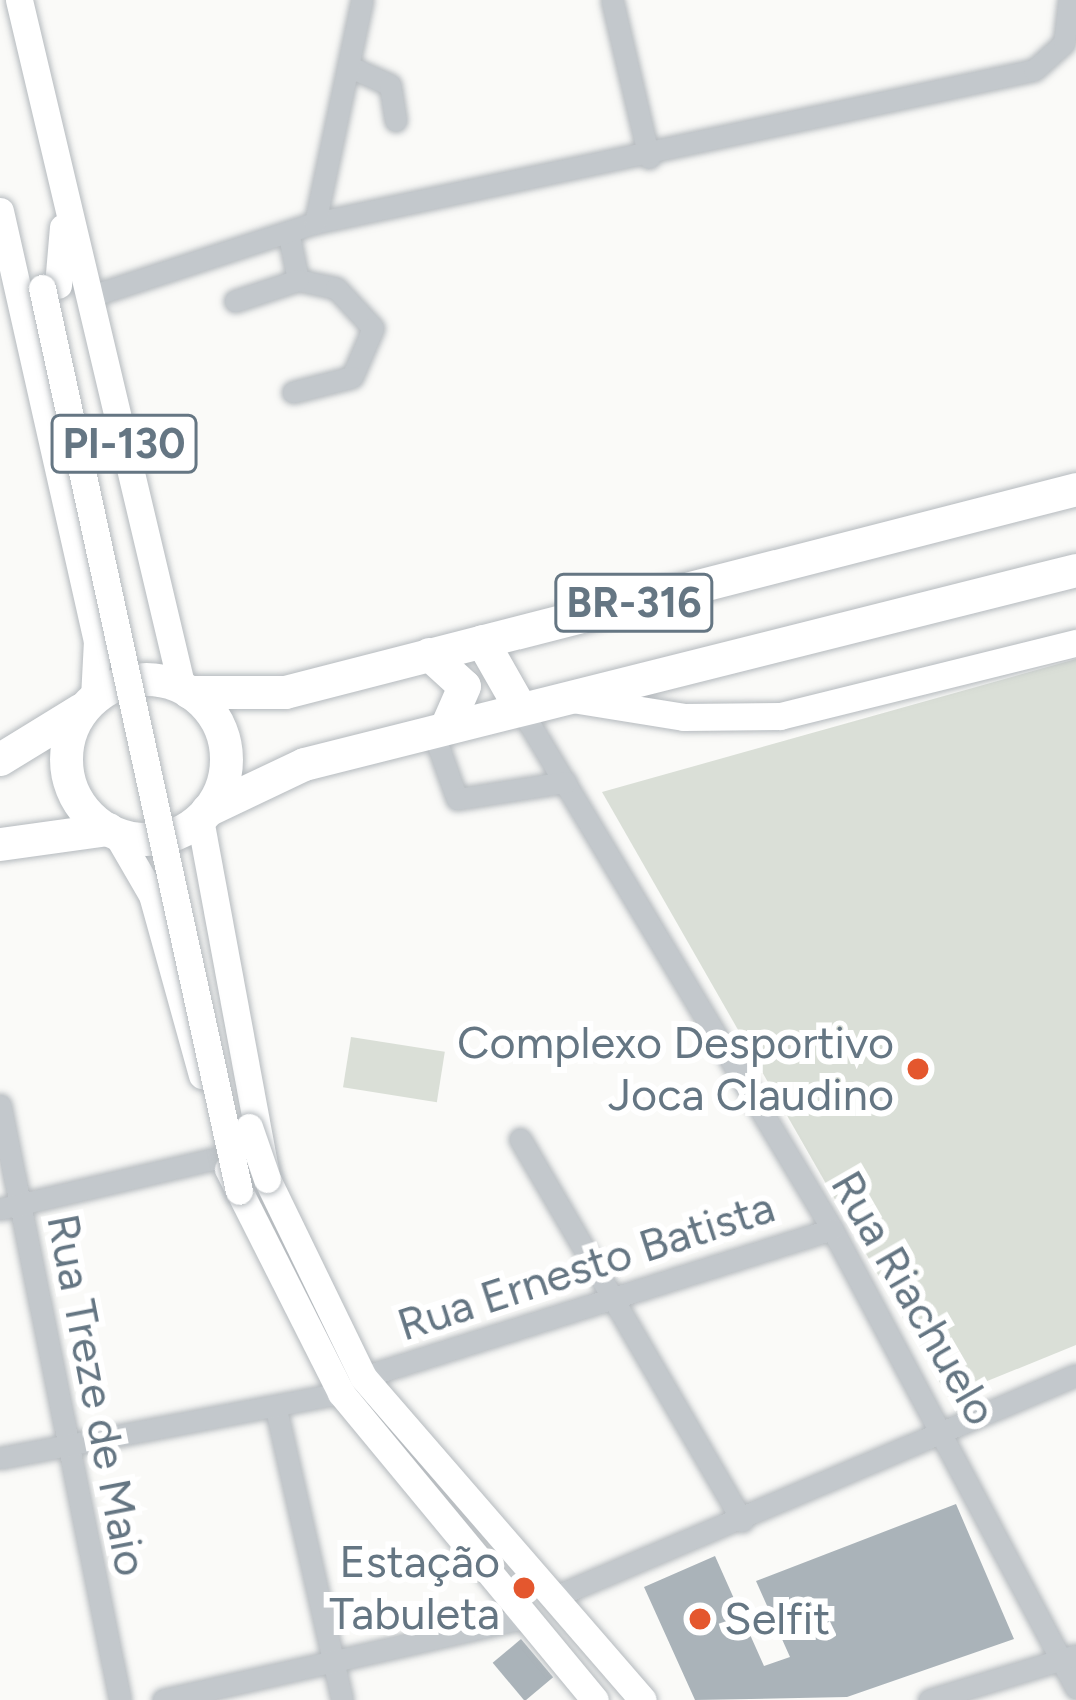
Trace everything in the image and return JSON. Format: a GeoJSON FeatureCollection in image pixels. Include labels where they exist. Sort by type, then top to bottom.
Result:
{"type":"FeatureCollection","features":[{"type":"Feature","properties":{"kind":"highway","name":"BR-316"},"geometry":{"type":"LineString","coordinates":[[0,760],[93,699],[137,680],[185,690],[285,692],[1076,489]]}},
{"type":"Feature","properties":{"kind":"highway","name":"BR-316"},"geometry":{"type":"LineString","coordinates":[[0,844],[104,826],[160,838],[210,804],[304,764],[1076,570]]}},
{"type":"Feature","properties":{"kind":"highway"},"geometry":{"type":"LineString","coordinates":[[482,641],[520,708]]}},
{"type":"Feature","properties":{"kind":"highway"},"geometry":{"type":"LineString","coordinates":[[429,654],[464,686],[440,727]]}},
{"type":"Feature","properties":{"kind":"highway"},"geometry":{"type":"LineString","coordinates":[[185,690],[222,733],[210,804]]}},
{"type":"Feature","properties":{"kind":"highway"},"geometry":{"type":"LineString","coordinates":[[93,699],[65,760],[104,826]]}},
{"type":"Feature","properties":{"kind":"main road","name":"PI-130"},"geometry":{"type":"LineString","coordinates":[[19,0],[185,690]]}},
{"type":"Feature","properties":{"kind":"main road"},"geometry":{"type":"LineString","coordinates":[[65,200],[50,286],[238,1191]]}},
{"type":"Feature","properties":{"kind":"main road","name":"PI-130"},"geometry":{"type":"LineString","coordinates":[[1,215],[97,640],[93,699]]}},
{"type":"Feature","properties":{"kind":"main road"},"geometry":{"type":"LineString","coordinates":[[1,215],[50,286],[209,984],[267,1180],[352,1385],[554,1597],[643,1700]]}},
{"type":"Feature","properties":{"kind":"main road"},"geometry":{"type":"LineString","coordinates":[[562,698],[767,717],[1076,643]]}},
{"type":"Feature","properties":{"kind":"main road"},"geometry":{"type":"LineString","coordinates":[[210,804],[267,1180]]}},
{"type":"Feature","properties":{"kind":"main road"},"geometry":{"type":"LineString","coordinates":[[104,826],[152,895],[222,1156],[238,1191],[352,1385],[525,1618],[596,1700]]}},
{"type":"Feature","properties":{"kind":"street"},"geometry":{"type":"LineString","coordinates":[[315,223],[362,0]]}},
{"type":"Feature","properties":{"kind":"street"},"geometry":{"type":"LineString","coordinates":[[612,0],[649,158]]}},
{"type":"Feature","properties":{"kind":"street"},"geometry":{"type":"LineString","coordinates":[[88,297],[289,236],[315,223],[649,158],[1034,70],[1064,43],[1069,0]]}},
{"type":"Feature","properties":{"kind":"street"},"geometry":{"type":"LineString","coordinates":[[349,66],[390,86],[396,122]]}},
{"type":"Feature","properties":{"kind":"street"},"geometry":{"type":"LineString","coordinates":[[289,236],[298,280]]}},
{"type":"Feature","properties":{"kind":"street"},"geometry":{"type":"LineString","coordinates":[[235,301],[298,280],[362,304],[373,328],[371,355],[352,377],[293,392]]}},
{"type":"Feature","properties":{"kind":"street","name":"Rua Riachuelo"},"geometry":{"type":"LineString","coordinates":[[520,708],[832,1229],[1072,1656],[1076,1688]]}},
{"type":"Feature","properties":{"kind":"street"},"geometry":{"type":"LineString","coordinates":[[440,727],[457,799],[566,782]]}},
{"type":"Feature","properties":{"kind":"street","name":"Rua Treze de Maio"},"geometry":{"type":"LineString","coordinates":[[0,1105],[9,1208],[120,1700]]}},
{"type":"Feature","properties":{"kind":"street"},"geometry":{"type":"LineString","coordinates":[[520,1138],[608,1299],[742,1521]]}},
{"type":"Feature","properties":{"kind":"street"},"geometry":{"type":"LineString","coordinates":[[9,1208],[222,1156]]}},
{"type":"Feature","properties":{"kind":"street","name":"Rua Ernesto Batista"},"geometry":{"type":"LineString","coordinates":[[0,1458],[276,1409],[832,1229]]}},
{"type":"Feature","properties":{"kind":"street"},"geometry":{"type":"LineString","coordinates":[[554,1597],[742,1521],[1076,1375]]}},
{"type":"Feature","properties":{"kind":"street"},"geometry":{"type":"LineString","coordinates":[[276,1409],[342,1700]]}},
{"type":"Feature","properties":{"kind":"street"},"geometry":{"type":"LineString","coordinates":[[163,1700],[525,1618]]}},
{"type":"Feature","properties":{"kind":"street"},"geometry":{"type":"LineString","coordinates":[[929,1700],[1072,1656]]}},
{"type":"Feature","properties":{"kind":"shaded area","name":"Complexo Desportivo Joca Claudino"},"geometry":{"type":"Polygon","coordinates":[[[1076,659],[1076,1345],[948,1397],[602,792],[1076,659]]]}},
{"type":"Feature","properties":{"kind":"shaded area"},"geometry":{"type":"Polygon","coordinates":[[[351,1037],[445,1052],[437,1102],[343,1087],[351,1037]]]}},
{"type":"Feature","properties":{"kind":"building"},"geometry":{"type":"Polygon","coordinates":[[[956,1504],[1014,1639],[847,1697],[695,1700],[644,1587],[715,1556],[764,1666],[790,1657],[756,1581],[956,1504]]]}},
{"type":"Feature","properties":{"kind":"building"},"geometry":{"type":"Polygon","coordinates":[[[521,1639],[553,1677],[524,1700],[493,1663],[521,1639]]]}},
{"type":"Feature","properties":{"kind":"place","name":"Complexo Desportivo Joca Claudino"},"geometry":{"type":"Point","coordinates":[918,1069]}},
{"type":"Feature","properties":{"kind":"place","name":"Estação Tabuleta"},"geometry":{"type":"Point","coordinates":[524,1588]}},
{"type":"Feature","properties":{"kind":"place","name":"Selfit"},"geometry":{"type":"Point","coordinates":[700,1619]}}]}
